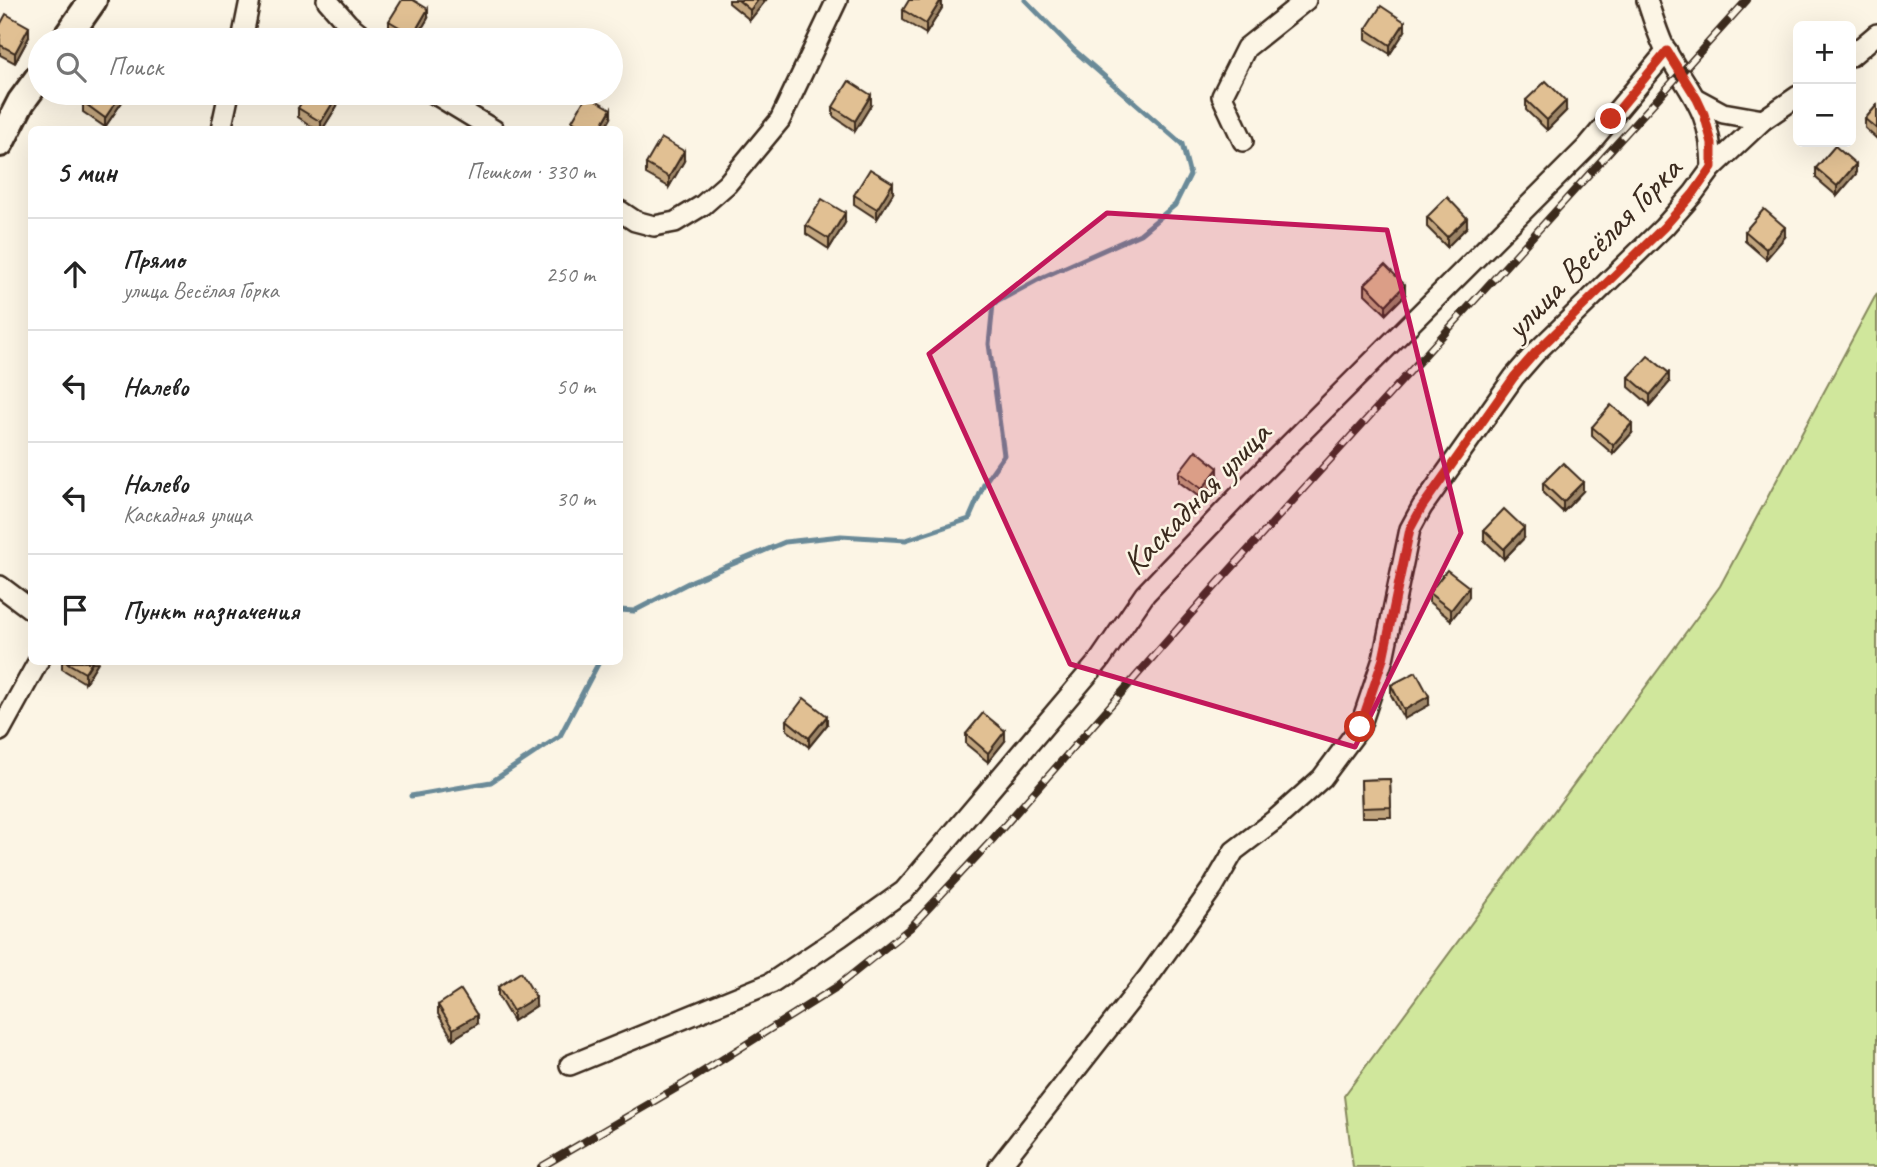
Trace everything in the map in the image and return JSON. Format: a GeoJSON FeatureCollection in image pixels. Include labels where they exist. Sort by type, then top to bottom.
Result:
{"type":"FeatureCollection","features":[{"type":"Feature","properties":{"kind":"street"},"geometry":{"type":"LineString","coordinates":[[73,28],[93,0]]}},
{"type":"Feature","properties":{"kind":"street"},"geometry":{"type":"LineString","coordinates":[[244,28],[250,0]]}},
{"type":"Feature","properties":{"kind":"street"},"geometry":{"type":"LineString","coordinates":[[327,0],[353,28]]}},
{"type":"Feature","properties":{"kind":"street"},"geometry":{"type":"LineString","coordinates":[[623,213],[635,221],[654,226],[675,222],[703,205],[727,184],[780,120],[837,0]]}},
{"type":"Feature","properties":{"kind":"street"},"geometry":{"type":"LineString","coordinates":[[1243,141],[1222,96],[1246,48],[1306,0]]}},
{"type":"Feature","properties":{"kind":"street"},"geometry":{"type":"LineString","coordinates":[[1647,0],[1667,51],[1697,99],[1712,143],[1712,167]]}},
{"type":"Feature","properties":{"kind":"street"},"geometry":{"type":"LineString","coordinates":[[1856,52],[1877,34]]}},
{"type":"Feature","properties":{"kind":"street","name":"Каскадная улица"},"geometry":{"type":"LineString","coordinates":[[569,1065],[771,983],[904,891],[1098,661],[1145,594],[1250,484],[1586,148],[1667,51]]}},
{"type":"Feature","properties":{"kind":"street"},"geometry":{"type":"LineString","coordinates":[[0,143],[28,93]]}},
{"type":"Feature","properties":{"kind":"street"},"geometry":{"type":"LineString","coordinates":[[1697,99],[1723,113],[1763,120]]}},
{"type":"Feature","properties":{"kind":"street","name":"улица Весёлая Горка"},"geometry":{"type":"LineString","coordinates":[[999,1167],[1147,979],[1213,887],[1234,851],[1322,778],[1360,727],[1383,659],[1410,529],[1422,507],[1514,377],[1535,353],[1664,227],[1712,167],[1763,120],[1793,99]]}},
{"type":"Feature","properties":{"kind":"street"},"geometry":{"type":"LineString","coordinates":[[222,126],[226,105]]}},
{"type":"Feature","properties":{"kind":"street"},"geometry":{"type":"LineString","coordinates":[[453,105],[487,126]]}},
{"type":"Feature","properties":{"kind":"street"},"geometry":{"type":"LineString","coordinates":[[0,586],[28,607]]}},
{"type":"Feature","properties":{"kind":"street"},"geometry":{"type":"LineString","coordinates":[[0,732],[36,665]]}},
{"type":"Feature","properties":{"kind":"highlighted area"},"geometry":{"type":"Polygon","coordinates":[[[1107,213],[1387,230],[1461,533],[1355,747],[1070,664],[929,354],[1107,213]]]}},
{"type":"Feature","properties":{"kind":"green space"},"geometry":{"type":"Polygon","coordinates":[[[1877,293],[1877,1167],[1353,1167],[1344,1096],[1720,586],[1877,293]]]}},
{"type":"Feature","properties":{"kind":"building"},"geometry":{"type":"Polygon","coordinates":[[[402,0],[413,0],[428,9],[417,28],[401,28],[389,21],[402,0]]]}},
{"type":"Feature","properties":{"kind":"building"},"geometry":{"type":"Polygon","coordinates":[[[738,0],[758,0],[750,10],[738,0]]]}},
{"type":"Feature","properties":{"kind":"building"},"geometry":{"type":"Polygon","coordinates":[[[909,0],[941,0],[926,24],[903,10],[909,0]]]}},
{"type":"Feature","properties":{"kind":"building"},"geometry":{"type":"Polygon","coordinates":[[[1381,6],[1405,22],[1390,45],[1366,29],[1381,6]]]}},
{"type":"Feature","properties":{"kind":"building"},"geometry":{"type":"Polygon","coordinates":[[[6,14],[29,27],[15,53],[0,45],[0,25],[6,14]]]}},
{"type":"Feature","properties":{"kind":"building"},"geometry":{"type":"Polygon","coordinates":[[[849,81],[871,95],[855,121],[833,107],[849,81]]]}},
{"type":"Feature","properties":{"kind":"building"},"geometry":{"type":"Polygon","coordinates":[[[1546,81],[1566,101],[1547,120],[1526,100],[1546,81]]]}},
{"type":"Feature","properties":{"kind":"building"},"geometry":{"type":"Polygon","coordinates":[[[87,105],[114,105],[105,118],[87,105]]]}},
{"type":"Feature","properties":{"kind":"building"},"geometry":{"type":"Polygon","coordinates":[[[300,105],[331,105],[321,122],[298,108],[300,105]]]}},
{"type":"Feature","properties":{"kind":"building"},"geometry":{"type":"Polygon","coordinates":[[[581,105],[604,105],[611,109],[601,126],[580,126],[572,121],[581,105]]]}},
{"type":"Feature","properties":{"kind":"building"},"geometry":{"type":"Polygon","coordinates":[[[1877,105],[1877,129],[1865,119],[1877,105]]]}},
{"type":"Feature","properties":{"kind":"building"},"geometry":{"type":"Polygon","coordinates":[[[661,138],[684,151],[669,177],[646,164],[661,138]]]}},
{"type":"Feature","properties":{"kind":"building"},"geometry":{"type":"Polygon","coordinates":[[[1834,147],[1856,164],[1837,186],[1816,168],[1834,147]]]}},
{"type":"Feature","properties":{"kind":"building"},"geometry":{"type":"Polygon","coordinates":[[[870,169],[893,183],[877,209],[854,195],[870,169]]]}},
{"type":"Feature","properties":{"kind":"building"},"geometry":{"type":"Polygon","coordinates":[[[1447,197],[1467,218],[1447,237],[1427,217],[1447,197]]]}},
{"type":"Feature","properties":{"kind":"building"},"geometry":{"type":"Polygon","coordinates":[[[822,199],[845,213],[829,239],[806,225],[822,199]]]}},
{"type":"Feature","properties":{"kind":"building"},"geometry":{"type":"Polygon","coordinates":[[[1764,209],[1785,227],[1766,249],[1745,231],[1764,209]]]}},
{"type":"Feature","properties":{"kind":"building"},"geometry":{"type":"Polygon","coordinates":[[[1385,265],[1405,285],[1386,305],[1365,284],[1385,265]]]}},
{"type":"Feature","properties":{"kind":"building"},"geometry":{"type":"Polygon","coordinates":[[[1648,356],[1669,373],[1650,395],[1629,377],[1648,356]]]}},
{"type":"Feature","properties":{"kind":"building"},"geometry":{"type":"Polygon","coordinates":[[[1611,405],[1632,423],[1613,445],[1592,427],[1611,405]]]}},
{"type":"Feature","properties":{"kind":"building"},"geometry":{"type":"Polygon","coordinates":[[[1196,450],[1218,468],[1202,489],[1179,472],[1196,450]]]}},
{"type":"Feature","properties":{"kind":"building"},"geometry":{"type":"Polygon","coordinates":[[[1563,463],[1583,482],[1563,502],[1543,483],[1563,463]]]}},
{"type":"Feature","properties":{"kind":"building"},"geometry":{"type":"Polygon","coordinates":[[[1504,509],[1524,528],[1504,549],[1484,530],[1504,509]]]}},
{"type":"Feature","properties":{"kind":"building"},"geometry":{"type":"Polygon","coordinates":[[[1447,570],[1469,587],[1451,610],[1429,593],[1447,570]]]}},
{"type":"Feature","properties":{"kind":"building"},"geometry":{"type":"Polygon","coordinates":[[[71,665],[90,665],[85,673],[71,665]]]}},
{"type":"Feature","properties":{"kind":"building"},"geometry":{"type":"Polygon","coordinates":[[[1416,672],[1429,696],[1404,710],[1391,685],[1416,672]]]}},
{"type":"Feature","properties":{"kind":"building"},"geometry":{"type":"Polygon","coordinates":[[[804,698],[827,716],[809,738],[787,720],[804,698]]]}},
{"type":"Feature","properties":{"kind":"building"},"geometry":{"type":"Polygon","coordinates":[[[983,713],[1005,731],[988,753],[966,734],[983,713]]]}},
{"type":"Feature","properties":{"kind":"building"},"geometry":{"type":"Polygon","coordinates":[[[1390,779],[1391,807],[1362,808],[1361,780],[1390,779]]]}},
{"type":"Feature","properties":{"kind":"building"},"geometry":{"type":"Polygon","coordinates":[[[521,972],[536,997],[513,1011],[498,987],[521,972]]]}},
{"type":"Feature","properties":{"kind":"building"},"geometry":{"type":"Polygon","coordinates":[[[461,990],[477,1015],[453,1029],[438,1005],[461,990]]]}},
{"type":"Feature","properties":{"kind":"waterway"},"geometry":{"type":"LineString","coordinates":[[623,610],[634,611],[694,580],[785,542],[841,536],[906,540],[969,519],[985,482],[1004,455],[989,344],[993,304],[1043,277],[1140,234],[1175,205],[1190,175],[1182,144],[1074,50],[1025,0]]}},
{"type":"Feature","properties":{"kind":"waterway"},"geometry":{"type":"LineString","coordinates":[[411,796],[491,782],[560,736],[597,665]]}},
{"type":"Feature","properties":{"kind":"railway"},"geometry":{"type":"LineString","coordinates":[[541,1167],[685,1083],[835,988],[910,928],[992,840],[1219,582],[1747,0]]}},
{"type":"Feature","properties":{"kind":"route"},"geometry":{"type":"LineString","coordinates":[[1360,727],[1383,659],[1410,529],[1422,507],[1514,377],[1535,353],[1664,227],[1712,167],[1712,143],[1704,114],[1667,51],[1611,119]]}}]}
